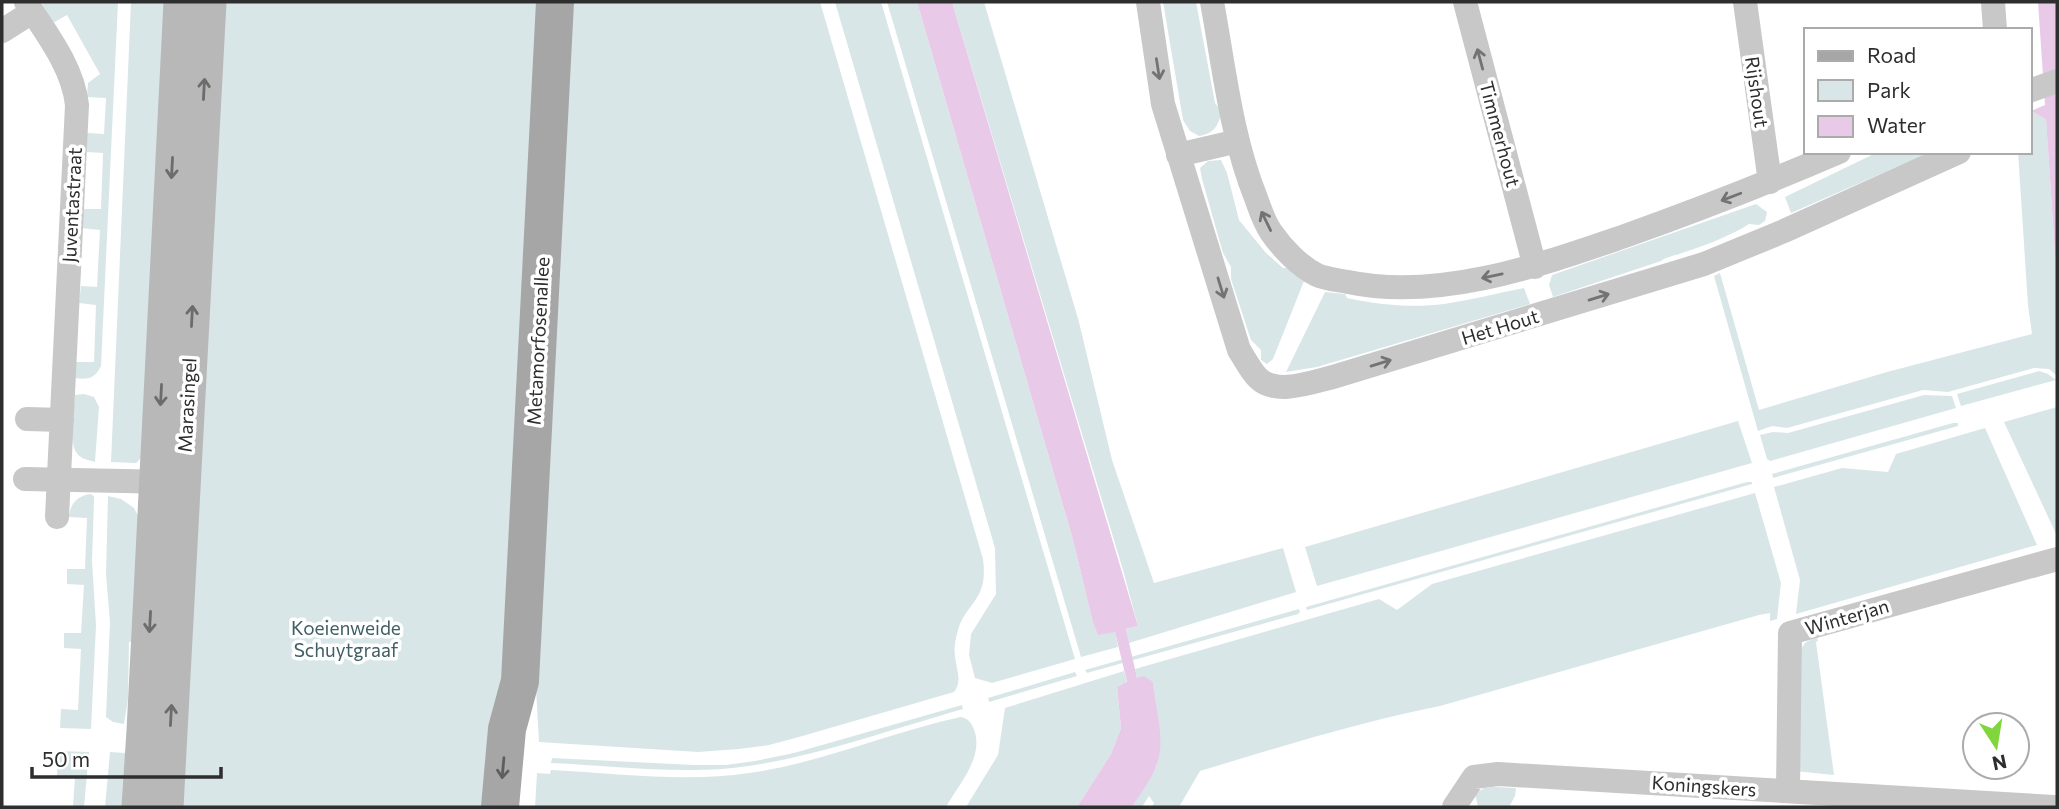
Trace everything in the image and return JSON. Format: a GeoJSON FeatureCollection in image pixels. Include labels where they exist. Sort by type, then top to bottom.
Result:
{"type":"FeatureCollection","features":[{"type":"Feature","properties":{"kind":"main road","name":"Metamorfosenallee"},"geometry":{"type":"LineString","coordinates":[[500,807],[507,729],[520,681],[555,2]]}},
{"type":"Feature","properties":{"kind":"main road","name":"Metamorfosenallee"},"geometry":{"type":"LineString","coordinates":[[520,681],[529,728],[526,807]]}},
{"type":"Feature","properties":{"kind":"street","name":"Marasingel"},"geometry":{"type":"LineString","coordinates":[[166,807],[181,2]]}},
{"type":"Feature","properties":{"kind":"street","name":"Marasingel"},"geometry":{"type":"LineString","coordinates":[[139,807],[170,482],[209,2]]}},
{"type":"Feature","properties":{"kind":"street","name":"Het Hout"},"geometry":{"type":"LineString","coordinates":[[1148,2],[1163,104],[1239,350],[1258,378],[1269,386],[1294,386],[1334,377],[1704,264],[1797,226],[1955,154]]}},
{"type":"Feature","properties":{"kind":"street"},"geometry":{"type":"LineString","coordinates":[[1212,2],[1238,141],[1248,179],[1270,231],[1293,257],[1318,275],[1372,287],[1426,286],[1535,267],[1664,222],[1834,154]]}},
{"type":"Feature","properties":{"kind":"street","name":"Timmerhout"},"geometry":{"type":"LineString","coordinates":[[1465,2],[1535,267]]}},
{"type":"Feature","properties":{"kind":"street","name":"Rijshout"},"geometry":{"type":"LineString","coordinates":[[1745,2],[1770,181]]}},
{"type":"Feature","properties":{"kind":"street"},"geometry":{"type":"LineString","coordinates":[[1993,2],[1995,28]]}},
{"type":"Feature","properties":{"kind":"street"},"geometry":{"type":"LineString","coordinates":[[2,31],[29,7]]}},
{"type":"Feature","properties":{"kind":"street","name":"Juventastraat"},"geometry":{"type":"LineString","coordinates":[[29,7],[68,72],[75,89],[77,105],[57,517]]}},
{"type":"Feature","properties":{"kind":"street"},"geometry":{"type":"LineString","coordinates":[[2031,91],[2057,81]]}},
{"type":"Feature","properties":{"kind":"street"},"geometry":{"type":"LineString","coordinates":[[1178,155],[1238,141]]}},
{"type":"Feature","properties":{"kind":"street"},"geometry":{"type":"LineString","coordinates":[[27,419],[62,420]]}},
{"type":"Feature","properties":{"kind":"street"},"geometry":{"type":"LineString","coordinates":[[25,479],[170,482]]}},
{"type":"Feature","properties":{"kind":"street","name":"Winterjan"},"geometry":{"type":"LineString","coordinates":[[1799,797],[1790,633],[2057,559]]}},
{"type":"Feature","properties":{"kind":"street","name":"Koningskers"},"geometry":{"type":"LineString","coordinates":[[1454,807],[1474,776],[1498,774],[1799,797],[2054,807]]}},
{"type":"Feature","properties":{"kind":"green space"},"geometry":{"type":"Polygon","coordinates":[[[41,2],[118,2],[101,366],[94,376],[88,378],[75,378],[76,362],[94,362],[96,305],[79,303],[81,286],[97,287],[100,230],[81,228],[82,209],[101,209],[103,153],[86,152],[87,133],[104,134],[106,98],[87,97],[88,83],[100,74],[67,15],[53,23],[41,2]]]}},
{"type":"Feature","properties":{"kind":"green space"},"geometry":{"type":"Polygon","coordinates":[[[131,2],[170,2],[150,449],[136,463],[111,462],[131,2]]]}},
{"type":"Feature","properties":{"kind":"green space","name":"Koeienweide Schuytgraaf"},"geometry":{"type":"Polygon","coordinates":[[[216,2],[540,2],[509,648],[490,807],[175,807],[216,2]]]}},
{"type":"Feature","properties":{"kind":"green space"},"geometry":{"type":"Polygon","coordinates":[[[569,2],[820,2],[983,559],[984,574],[979,594],[960,623],[956,637],[955,653],[959,679],[954,692],[769,745],[739,749],[698,752],[539,742],[536,689],[569,2]]]}},
{"type":"Feature","properties":{"kind":"green space"},"geometry":{"type":"Polygon","coordinates":[[[835,2],[881,2],[1075,659],[992,683],[975,678],[969,655],[971,634],[996,594],[995,548],[835,2]]]}},
{"type":"Feature","properties":{"kind":"green space"},"geometry":{"type":"Polygon","coordinates":[[[887,2],[917,2],[1073,540],[1092,619],[1115,631],[1118,647],[1081,657],[887,2]]]}},
{"type":"Feature","properties":{"kind":"green space"},"geometry":{"type":"Polygon","coordinates":[[[952,2],[984,2],[1079,322],[1112,460],[1154,583],[1283,548],[1296,592],[1129,643],[1126,629],[1138,626],[1123,570],[952,2]]]}},
{"type":"Feature","properties":{"kind":"green space"},"geometry":{"type":"Polygon","coordinates":[[[1163,2],[1196,2],[1215,103],[1222,112],[1215,128],[1204,135],[1199,136],[1190,131],[1183,120],[1163,2]]]}},
{"type":"Feature","properties":{"kind":"green space"},"geometry":{"type":"Polygon","coordinates":[[[2031,111],[2046,118],[2057,284],[2057,376],[2049,369],[2034,368],[1948,392],[1923,390],[1787,428],[1772,426],[1758,431],[1714,276],[1720,273],[1759,410],[1887,372],[2032,334],[2018,154],[2031,154],[2031,111]]]}},
{"type":"Feature","properties":{"kind":"green space"},"geometry":{"type":"Polygon","coordinates":[[[1874,154],[1926,154],[1791,213],[1785,197],[1874,154]]]}},
{"type":"Feature","properties":{"kind":"green space"},"geometry":{"type":"Polygon","coordinates":[[[1221,160],[1239,220],[1266,253],[1283,268],[1290,268],[1306,276],[1273,359],[1267,364],[1261,360],[1261,350],[1251,340],[1231,279],[1231,267],[1223,253],[1202,179],[1200,168],[1208,161],[1221,160]]]}},
{"type":"Feature","properties":{"kind":"green space"},"geometry":{"type":"Polygon","coordinates":[[[1756,204],[1767,212],[1765,221],[1759,225],[1749,224],[1708,244],[1553,297],[1549,285],[1552,275],[1756,204]]]}},
{"type":"Feature","properties":{"kind":"green space"},"geometry":{"type":"Polygon","coordinates":[[[1524,288],[1530,304],[1317,367],[1286,372],[1325,292],[1345,294],[1347,298],[1371,302],[1420,306],[1524,288]]]}},
{"type":"Feature","properties":{"kind":"green space"},"geometry":{"type":"Polygon","coordinates":[[[2039,371],[2056,380],[1961,406],[1957,394],[2039,371]]]}},
{"type":"Feature","properties":{"kind":"green space"},"geometry":{"type":"Polygon","coordinates":[[[75,395],[94,397],[99,407],[95,462],[84,459],[74,447],[72,424],[75,395]]]}},
{"type":"Feature","properties":{"kind":"green space"},"geometry":{"type":"Polygon","coordinates":[[[1924,395],[1952,396],[1956,408],[1770,461],[1767,459],[1760,435],[1788,433],[1924,395]]]}},
{"type":"Feature","properties":{"kind":"green space"},"geometry":{"type":"Polygon","coordinates":[[[2057,407],[2057,536],[2004,422],[2057,407]]]}},
{"type":"Feature","properties":{"kind":"green space"},"geometry":{"type":"Polygon","coordinates":[[[1738,421],[1752,463],[1317,586],[1305,547],[1738,421]]]}},
{"type":"Feature","properties":{"kind":"green space"},"geometry":{"type":"Polygon","coordinates":[[[1958,423],[1958,426],[1773,478],[1772,474],[1958,423]]]}},
{"type":"Feature","properties":{"kind":"green space"},"geometry":{"type":"Polygon","coordinates":[[[1985,428],[2037,545],[1796,614],[1800,580],[1774,487],[1842,468],[1888,472],[1896,454],[1985,428]]]}},
{"type":"Feature","properties":{"kind":"green space"},"geometry":{"type":"Polygon","coordinates":[[[1747,482],[1752,484],[1307,610],[1306,607],[1747,482]]]}},
{"type":"Feature","properties":{"kind":"green space"},"geometry":{"type":"Polygon","coordinates":[[[1755,493],[1781,583],[1777,619],[1770,621],[1770,613],[1759,615],[1440,706],[1290,744],[1200,771],[1179,807],[1152,807],[1154,803],[1149,796],[1142,807],[1132,807],[1157,765],[1153,682],[1137,678],[1135,669],[1379,599],[1397,610],[1432,584],[1755,493]]]}},
{"type":"Feature","properties":{"kind":"green space"},"geometry":{"type":"Polygon","coordinates":[[[90,494],[94,496],[92,561],[96,625],[91,729],[60,728],[61,709],[78,710],[81,649],[64,648],[64,633],[81,633],[84,585],[67,584],[67,569],[85,569],[87,518],[69,517],[75,501],[90,494]]]}},
{"type":"Feature","properties":{"kind":"green space"},"geometry":{"type":"Polygon","coordinates":[[[108,496],[121,499],[134,508],[145,530],[142,641],[129,642],[128,699],[124,724],[113,722],[106,717],[110,622],[106,574],[108,496]]]}},
{"type":"Feature","properties":{"kind":"green space"},"geometry":{"type":"Polygon","coordinates":[[[1299,609],[1298,614],[1087,673],[1085,670],[1299,609]]]}},
{"type":"Feature","properties":{"kind":"green space"},"geometry":{"type":"Polygon","coordinates":[[[1817,637],[1834,775],[1795,771],[1799,651],[1806,642],[1817,637]]]}},
{"type":"Feature","properties":{"kind":"green space"},"geometry":{"type":"Polygon","coordinates":[[[1124,671],[1127,683],[1117,687],[1121,728],[1111,754],[1077,807],[966,807],[998,755],[1005,708],[1124,671]]]}},
{"type":"Feature","properties":{"kind":"green space"},"geometry":{"type":"Polygon","coordinates":[[[1075,672],[1077,676],[989,702],[988,698],[1075,672]]]}},
{"type":"Feature","properties":{"kind":"green space"},"geometry":{"type":"Polygon","coordinates":[[[962,705],[963,709],[859,740],[755,765],[679,770],[551,763],[552,758],[694,765],[755,761],[794,753],[962,705]]]}},
{"type":"Feature","properties":{"kind":"green space"},"geometry":{"type":"Polygon","coordinates":[[[961,717],[968,720],[973,727],[976,748],[969,769],[946,807],[535,807],[537,773],[550,774],[551,770],[676,777],[749,773],[803,762],[961,717]]]}},
{"type":"Feature","properties":{"kind":"green space"},"geometry":{"type":"Polygon","coordinates":[[[58,751],[89,752],[84,807],[73,807],[75,777],[57,776],[58,751]]]}},
{"type":"Feature","properties":{"kind":"green space"},"geometry":{"type":"Polygon","coordinates":[[[110,752],[126,753],[133,807],[105,807],[110,752]]]}},
{"type":"Feature","properties":{"kind":"green space"},"geometry":{"type":"Polygon","coordinates":[[[1484,788],[1516,788],[1509,807],[1478,807],[1475,794],[1484,788]]]}},
{"type":"Feature","properties":{"kind":"water"},"geometry":{"type":"Polygon","coordinates":[[[917,2],[952,2],[1138,626],[1126,629],[1137,678],[1144,676],[1153,682],[1160,734],[1159,754],[1152,775],[1132,807],[1077,807],[1111,754],[1121,728],[1117,687],[1127,682],[1115,632],[1098,635],[1092,619],[1073,540],[917,2]]]}},
{"type":"Feature","properties":{"kind":"water"},"geometry":{"type":"Polygon","coordinates":[[[2038,2],[2057,2],[2057,284],[2046,119],[2031,111],[2045,105],[2038,2]]]}}]}
